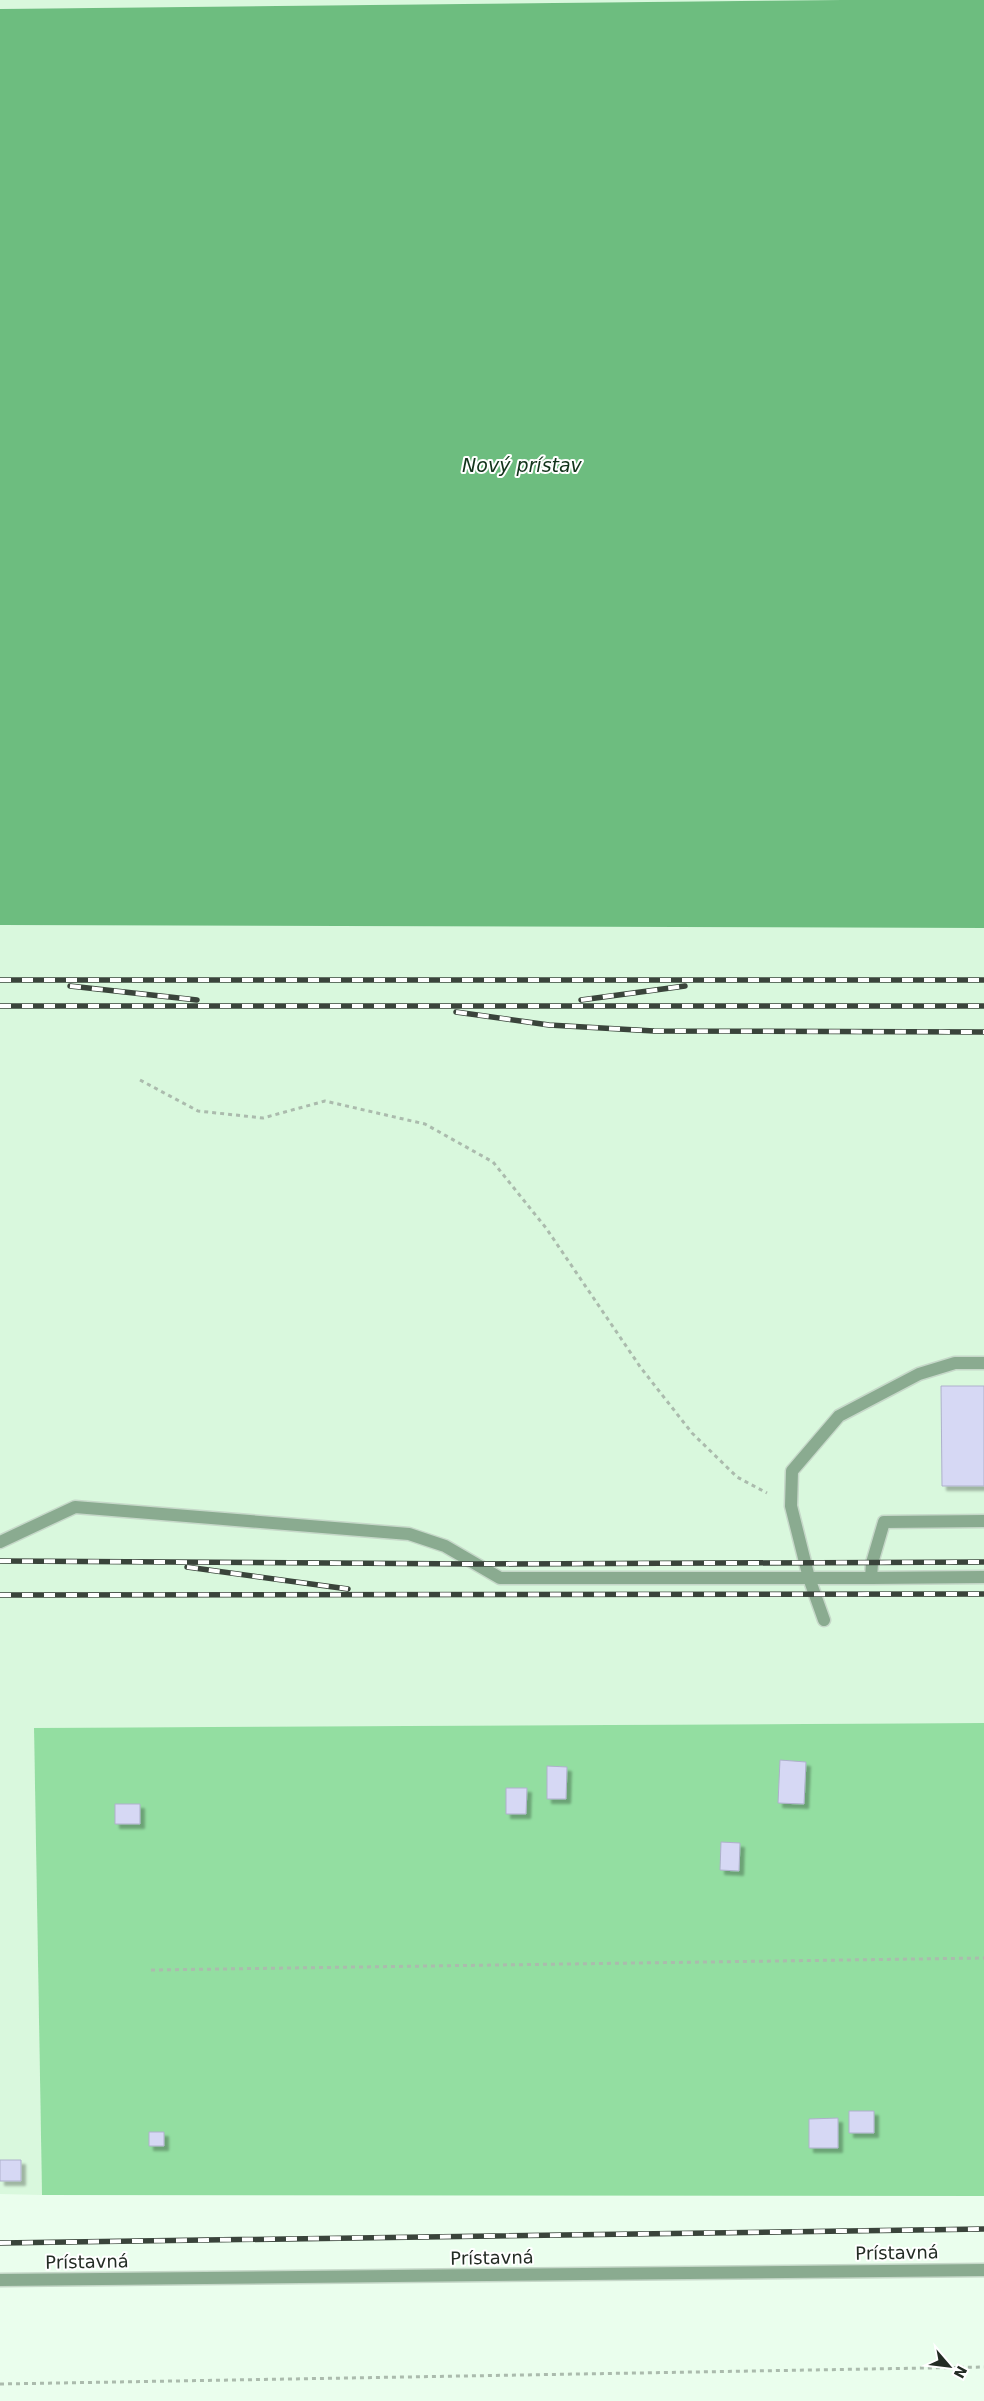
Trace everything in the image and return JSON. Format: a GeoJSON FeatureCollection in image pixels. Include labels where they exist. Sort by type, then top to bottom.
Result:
{"type":"FeatureCollection","features":[{"type":"Feature","properties":{"kind":"street"},"geometry":{"type":"LineString","coordinates":[[824,1620],[809,1578],[791,1506],[792,1471],[839,1416],[919,1374],[955,1364],[984,1363]]}},
{"type":"Feature","properties":{"kind":"street"},"geometry":{"type":"LineString","coordinates":[[0,1542],[75,1507],[410,1534],[445,1546],[500,1578],[984,1577]]}},
{"type":"Feature","properties":{"kind":"street"},"geometry":{"type":"LineString","coordinates":[[871,1578],[872,1563],[884,1522],[984,1522]]}},
{"type":"Feature","properties":{"kind":"street","name":"Prístavná"},"geometry":{"type":"LineString","coordinates":[[0,2280],[984,2270]]}},
{"type":"Feature","properties":{"kind":"path"},"geometry":{"type":"LineString","coordinates":[[140,1080],[198,1111],[262,1118],[325,1101],[353,1107],[426,1124],[493,1162],[546,1228],[642,1368],[692,1433],[737,1477],[791,1506]]}},
{"type":"Feature","properties":{"kind":"path"},"geometry":{"type":"LineString","coordinates":[[151,1970],[984,1958]]}},
{"type":"Feature","properties":{"kind":"path"},"geometry":{"type":"LineString","coordinates":[[0,2384],[984,2368]]}},
{"type":"Feature","properties":{"kind":"shaded area"},"geometry":{"type":"Polygon","coordinates":[[[0,0],[842,0],[0,9],[0,0]]]}},
{"type":"Feature","properties":{"kind":"shaded area"},"geometry":{"type":"Polygon","coordinates":[[[0,925],[984,928],[984,1723],[34,1728],[42,2195],[0,2194],[0,925]]]}},
{"type":"Feature","properties":{"kind":"shaded area"},"geometry":{"type":"Polygon","coordinates":[[[984,1723],[984,2196],[42,2195],[34,1728],[984,1723]]]}},
{"type":"Feature","properties":{"kind":"water","name":"Nový prístav"},"geometry":{"type":"Polygon","coordinates":[[[984,0],[984,928],[0,925],[0,9],[984,0]]]}},
{"type":"Feature","properties":{"kind":"building"},"geometry":{"type":"Polygon","coordinates":[[[941,1386],[984,1386],[984,1486],[942,1486],[941,1386]]]}},
{"type":"Feature","properties":{"kind":"building"},"geometry":{"type":"Polygon","coordinates":[[[780,1760],[806,1762],[804,1804],[778,1803],[780,1760]]]}},
{"type":"Feature","properties":{"kind":"building"},"geometry":{"type":"Polygon","coordinates":[[[547,1766],[567,1767],[566,1799],[547,1799],[547,1766]]]}},
{"type":"Feature","properties":{"kind":"building"},"geometry":{"type":"Polygon","coordinates":[[[506,1788],[527,1788],[526,1814],[506,1814],[506,1788]]]}},
{"type":"Feature","properties":{"kind":"building"},"geometry":{"type":"Polygon","coordinates":[[[115,1804],[140,1804],[140,1824],[115,1824],[115,1804]]]}},
{"type":"Feature","properties":{"kind":"building"},"geometry":{"type":"Polygon","coordinates":[[[721,1842],[740,1843],[739,1871],[720,1870],[721,1842]]]}},
{"type":"Feature","properties":{"kind":"building"},"geometry":{"type":"Polygon","coordinates":[[[849,2111],[874,2111],[874,2133],[849,2133],[849,2111]]]}},
{"type":"Feature","properties":{"kind":"building"},"geometry":{"type":"Polygon","coordinates":[[[838,2118],[838,2148],[809,2148],[809,2119],[838,2118]]]}},
{"type":"Feature","properties":{"kind":"building"},"geometry":{"type":"Polygon","coordinates":[[[149,2132],[164,2132],[164,2146],[149,2146],[149,2132]]]}},
{"type":"Feature","properties":{"kind":"building"},"geometry":{"type":"Polygon","coordinates":[[[0,2160],[21,2160],[21,2181],[0,2181],[0,2160]]]}},
{"type":"Feature","properties":{"kind":"railway"},"geometry":{"type":"LineString","coordinates":[[0,980],[984,980]]}},
{"type":"Feature","properties":{"kind":"railway"},"geometry":{"type":"LineString","coordinates":[[70,986],[197,1000]]}},
{"type":"Feature","properties":{"kind":"railway"},"geometry":{"type":"LineString","coordinates":[[581,1000],[685,986]]}},
{"type":"Feature","properties":{"kind":"railway"},"geometry":{"type":"LineString","coordinates":[[0,1006],[984,1006]]}},
{"type":"Feature","properties":{"kind":"railway"},"geometry":{"type":"LineString","coordinates":[[456,1012],[549,1025],[654,1031],[984,1032]]}},
{"type":"Feature","properties":{"kind":"railway"},"geometry":{"type":"LineString","coordinates":[[0,1561],[477,1564],[984,1562]]}},
{"type":"Feature","properties":{"kind":"railway"},"geometry":{"type":"LineString","coordinates":[[187,1567],[348,1589]]}},
{"type":"Feature","properties":{"kind":"railway"},"geometry":{"type":"LineString","coordinates":[[0,1595],[984,1594]]}},
{"type":"Feature","properties":{"kind":"railway"},"geometry":{"type":"LineString","coordinates":[[0,2243],[984,2229]]}}]}
